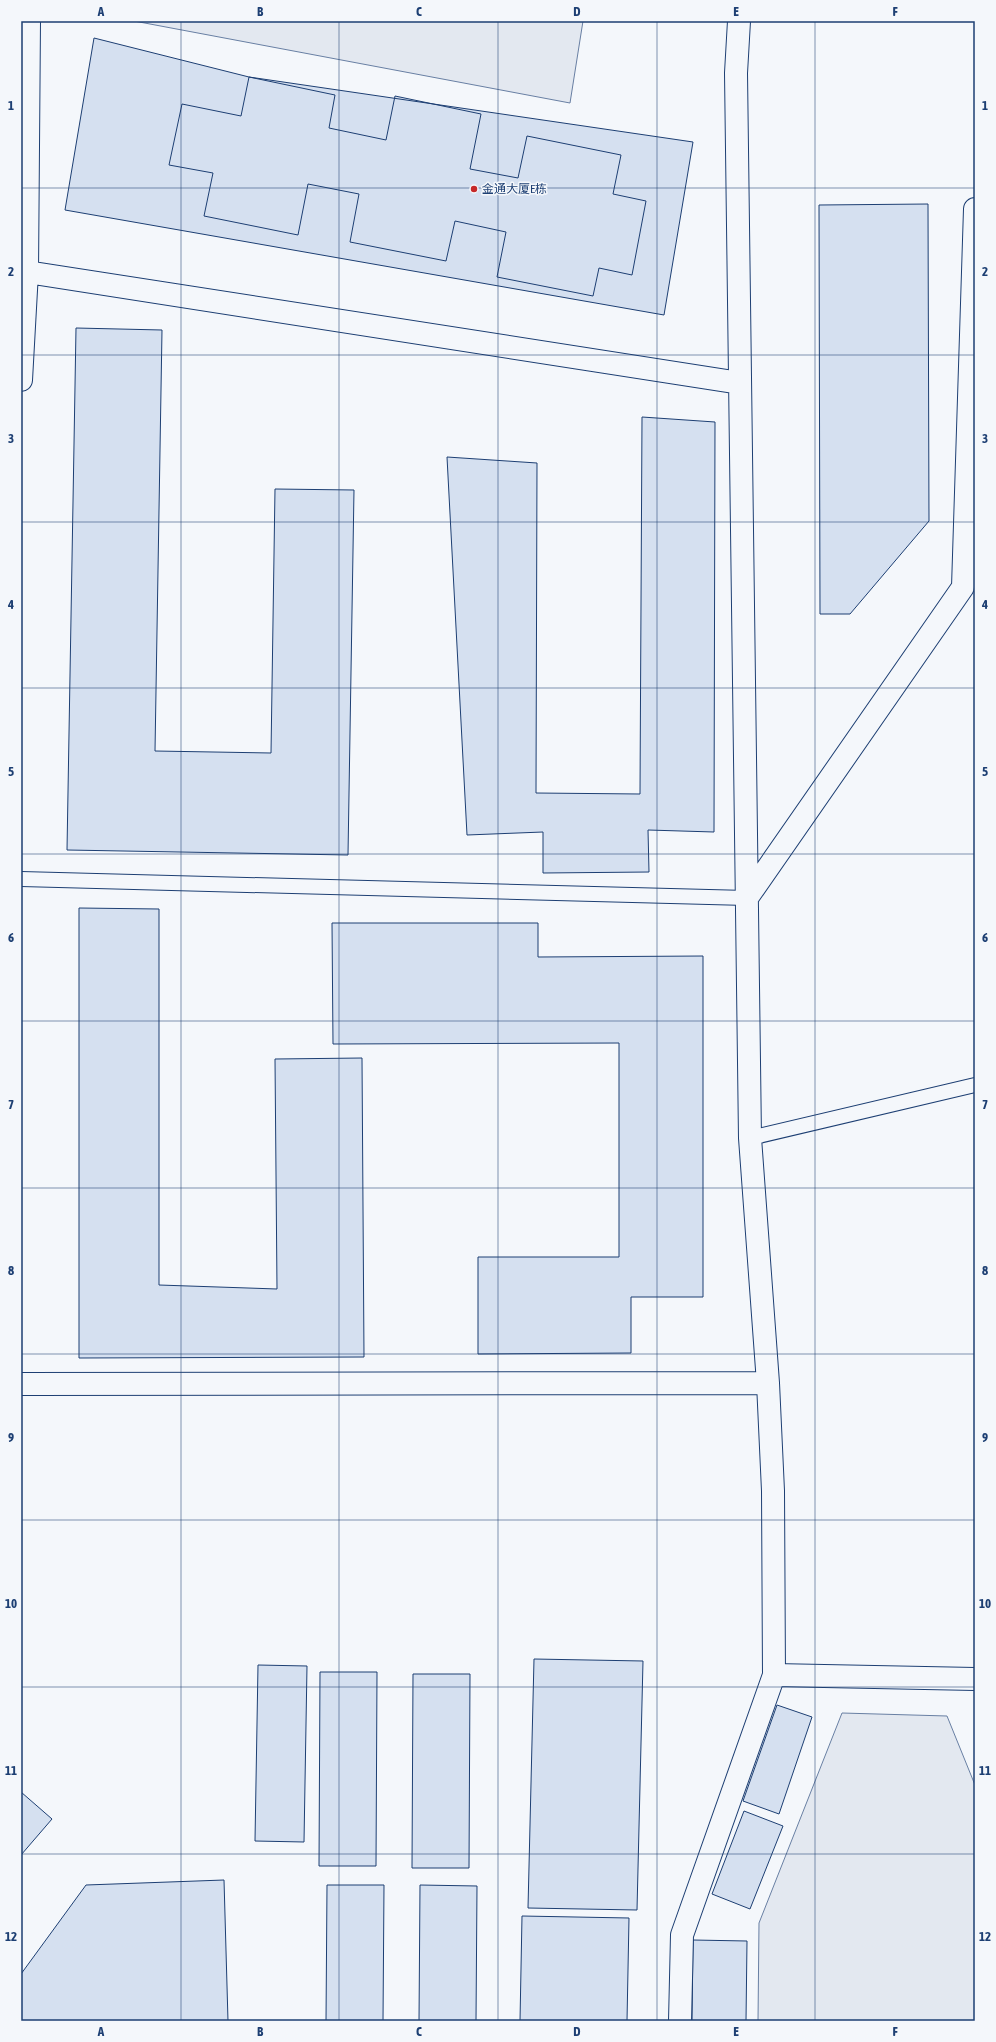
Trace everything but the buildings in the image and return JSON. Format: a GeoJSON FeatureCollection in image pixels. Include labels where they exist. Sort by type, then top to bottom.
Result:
{"type":"FeatureCollection","features":[{"type":"Feature","properties":{"kind":"street"},"geometry":{"type":"LineString","coordinates":[[21,380],[27,272],[24,185],[28,21]]}},
{"type":"Feature","properties":{"kind":"street"},"geometry":{"type":"LineString","coordinates":[[680,2021],[682,1935],[774,1675],[773,1491],[768,1384],[750,1138],[736,73],[739,21]]}},
{"type":"Feature","properties":{"kind":"street"},"geometry":{"type":"LineString","coordinates":[[747,898],[969,586],[975,209]]}},
{"type":"Feature","properties":{"kind":"street"},"geometry":{"type":"LineString","coordinates":[[27,272],[740,383]]}},
{"type":"Feature","properties":{"kind":"street"},"geometry":{"type":"LineString","coordinates":[[21,1384],[768,1384]]}},
{"type":"Feature","properties":{"kind":"street"},"geometry":{"type":"LineString","coordinates":[[774,1675],[975,1679]]}},
{"type":"Feature","properties":{"kind":"lane"},"geometry":{"type":"LineString","coordinates":[[21,879],[747,898]]}},
{"type":"Feature","properties":{"kind":"lane"},"geometry":{"type":"LineString","coordinates":[[750,1138],[975,1085]]}},
{"type":"Feature","properties":{"kind":"shaded area"},"geometry":{"type":"Polygon","coordinates":[[[134,21],[583,21],[570,103],[134,21]]]}},
{"type":"Feature","properties":{"kind":"shaded area"},"geometry":{"type":"Polygon","coordinates":[[[842,1713],[947,1716],[975,1785],[975,2021],[758,2021],[759,1923],[842,1713]]]}},
{"type":"Feature","properties":{"kind":"place","name":"金通大厦E栋"},"geometry":{"type":"Point","coordinates":[474,189]}}]}
